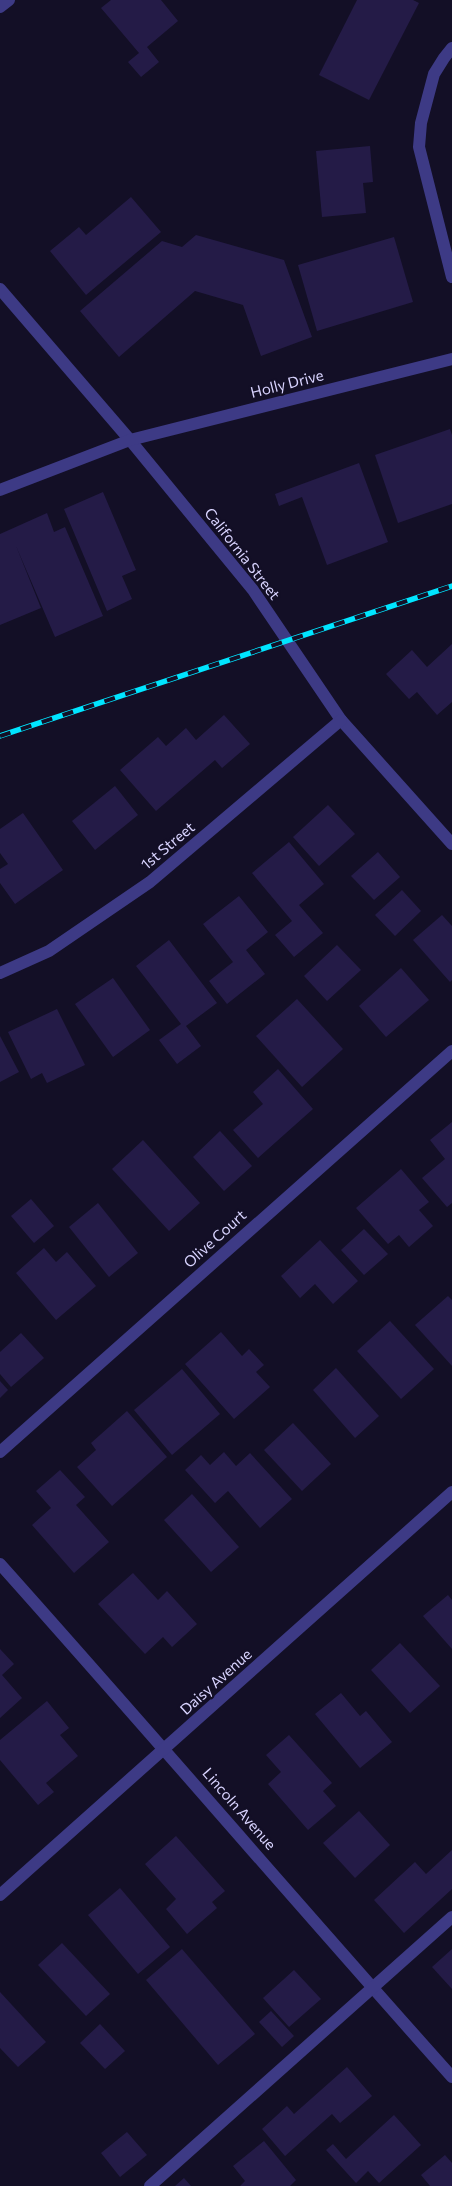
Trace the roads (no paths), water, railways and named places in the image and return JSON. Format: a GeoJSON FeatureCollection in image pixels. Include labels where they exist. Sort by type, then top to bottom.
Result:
{"type":"FeatureCollection","features":[{"type":"Feature","properties":{"kind":"street"},"geometry":{"type":"LineString","coordinates":[[0,7],[9,0]]}},
{"type":"Feature","properties":{"kind":"street"},"geometry":{"type":"LineString","coordinates":[[452,48],[434,74],[422,123],[419,146],[452,277]]}},
{"type":"Feature","properties":{"kind":"street","name":"California Street"},"geometry":{"type":"LineString","coordinates":[[0,289],[130,440],[253,590],[341,720],[452,844]]}},
{"type":"Feature","properties":{"kind":"street","name":"Holly Drive"},"geometry":{"type":"LineString","coordinates":[[0,490],[130,440],[452,359]]}},
{"type":"Feature","properties":{"kind":"street","name":"1st Street"},"geometry":{"type":"LineString","coordinates":[[0,974],[50,951],[150,882],[341,720]]}},
{"type":"Feature","properties":{"kind":"street","name":"Olive Court"},"geometry":{"type":"LineString","coordinates":[[0,1452],[452,1051]]}},
{"type":"Feature","properties":{"kind":"street","name":"Daisy Avenue"},"geometry":{"type":"LineString","coordinates":[[0,1894],[452,1492]]}},
{"type":"Feature","properties":{"kind":"street","name":"Lincoln Avenue"},"geometry":{"type":"LineString","coordinates":[[0,1564],[165,1749],[372,1988],[452,2076]]}},
{"type":"Feature","properties":{"kind":"street"},"geometry":{"type":"LineString","coordinates":[[150,2186],[452,1917]]}},
{"type":"Feature","properties":{"kind":"railway"},"geometry":{"type":"LineString","coordinates":[[0,736],[452,586]]}}]}
